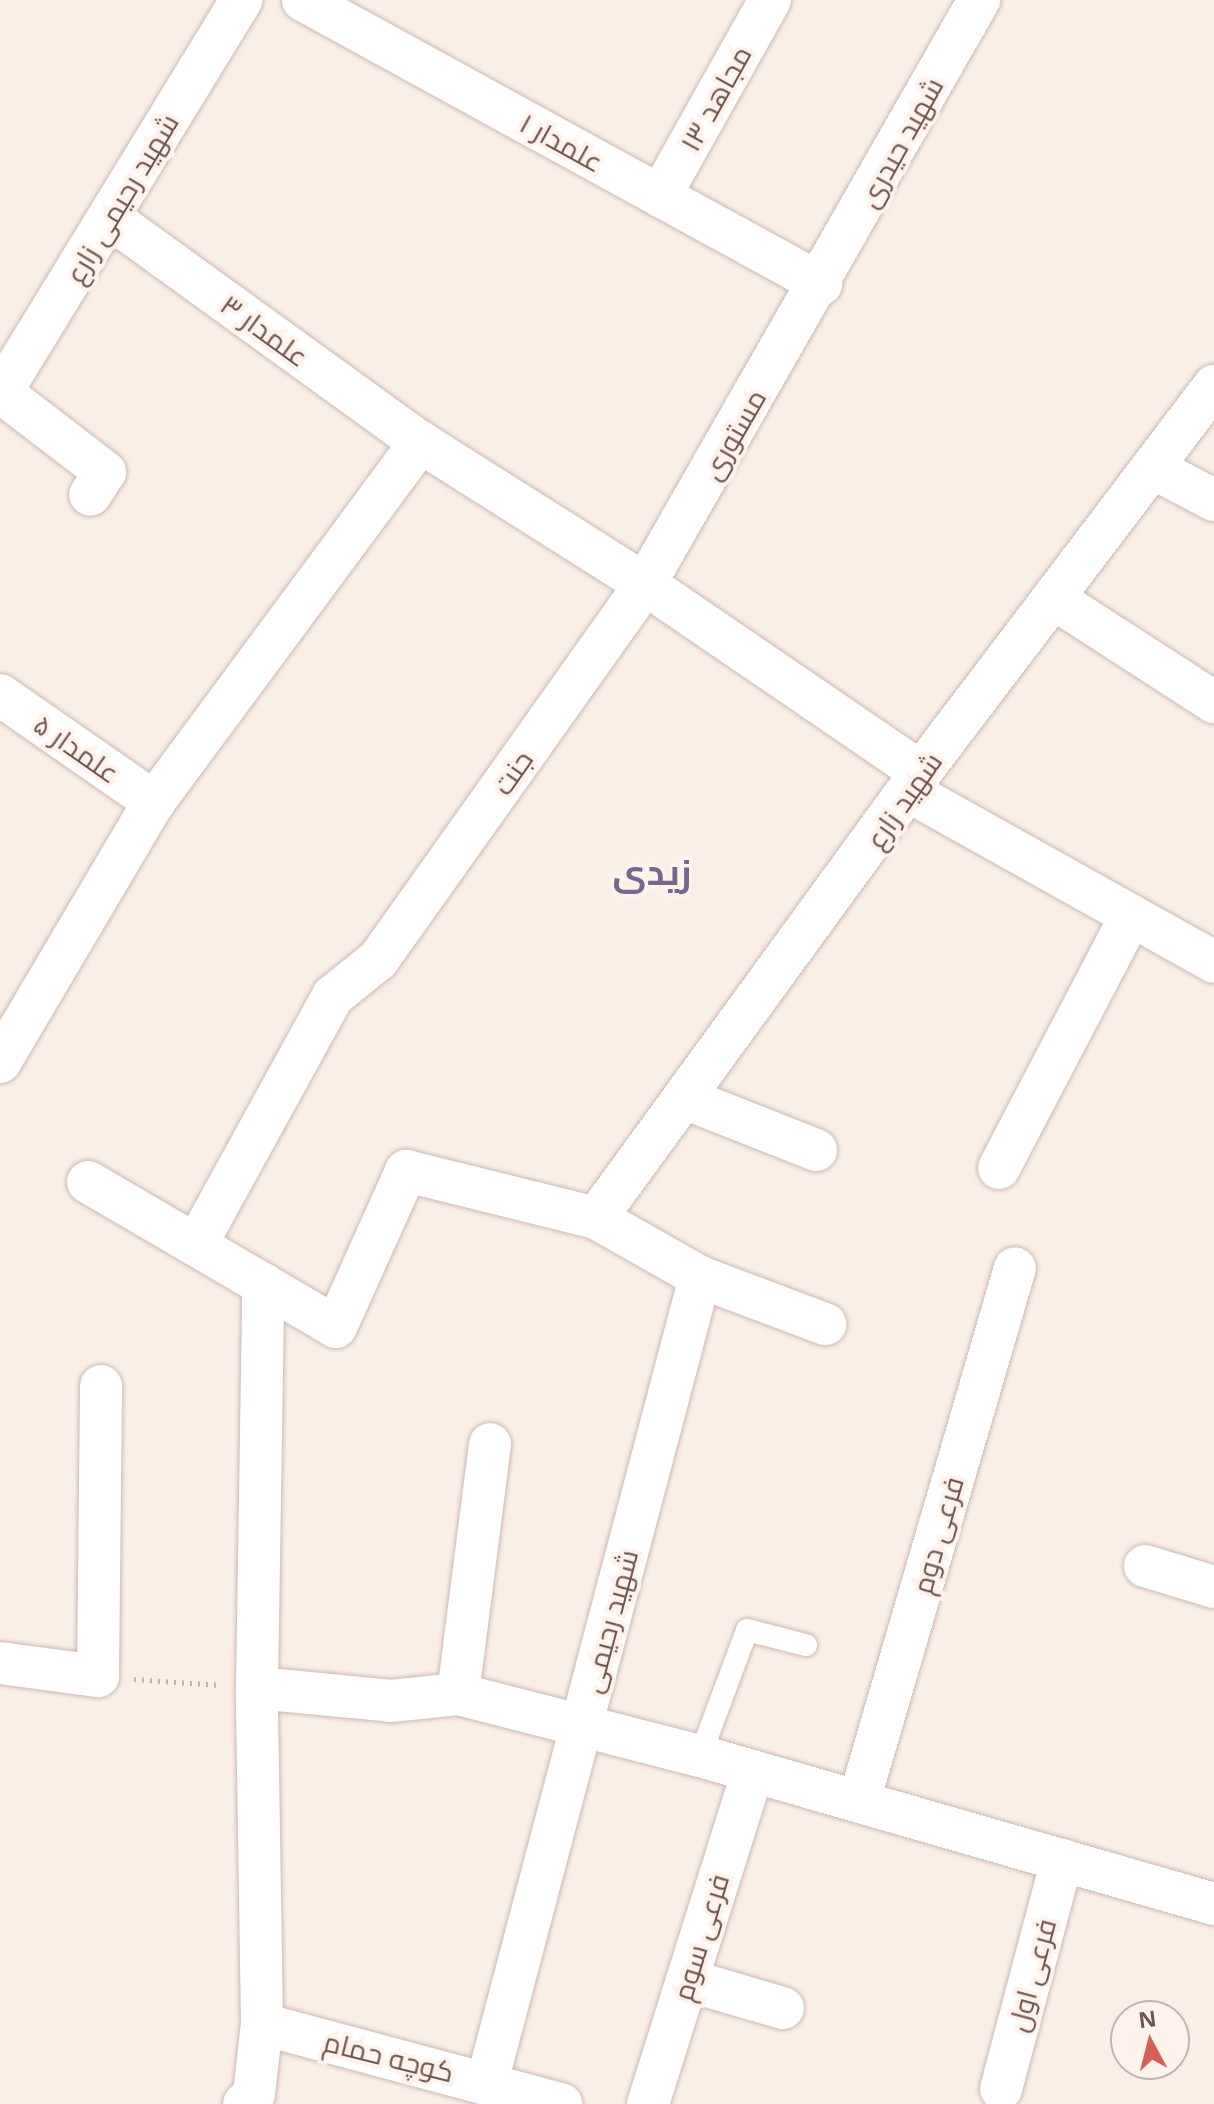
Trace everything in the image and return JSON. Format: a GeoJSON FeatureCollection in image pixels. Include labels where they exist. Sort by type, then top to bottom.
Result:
{"type":"FeatureCollection","features":[{"type":"Feature","properties":{"kind":"street","name":"شهید رحیمی زارع"},"geometry":{"type":"LineString","coordinates":[[1,393],[241,0]]}},
{"type":"Feature","properties":{"kind":"street","name":"علمدار ۱"},"geometry":{"type":"LineString","coordinates":[[303,0],[821,284]]}},
{"type":"Feature","properties":{"kind":"street","name":"مجاهد ۱۳"},"geometry":{"type":"LineString","coordinates":[[660,196],[770,0]]}},
{"type":"Feature","properties":{"kind":"street","name":"شهید حیدری"},"geometry":{"type":"LineString","coordinates":[[821,284],[979,0]]}},
{"type":"Feature","properties":{"kind":"street","name":"علمدار ۳"},"geometry":{"type":"LineString","coordinates":[[110,218],[420,442],[645,584],[916,782],[1131,916],[1214,962]]}},
{"type":"Feature","properties":{"kind":"street","name":"مستوری"},"geometry":{"type":"LineString","coordinates":[[645,584],[821,284]]}},
{"type":"Feature","properties":{"kind":"street","name":"شهید زارع"},"geometry":{"type":"LineString","coordinates":[[596,1218],[916,782],[1214,386]]}},
{"type":"Feature","properties":{"kind":"street"},"geometry":{"type":"LineString","coordinates":[[1,393],[105,472],[90,495]]}},
{"type":"Feature","properties":{"kind":"street"},"geometry":{"type":"LineString","coordinates":[[0,1062],[154,802],[420,442]]}},
{"type":"Feature","properties":{"kind":"street"},"geometry":{"type":"LineString","coordinates":[[1153,468],[1214,500]]}},
{"type":"Feature","properties":{"kind":"street","name":"جنت"},"geometry":{"type":"LineString","coordinates":[[196,1245],[333,996],[378,960],[645,584]]}},
{"type":"Feature","properties":{"kind":"street"},"geometry":{"type":"LineString","coordinates":[[1053,598],[1214,702]]}},
{"type":"Feature","properties":{"kind":"street","name":"علمدار ۵"},"geometry":{"type":"LineString","coordinates":[[0,695],[154,802]]}},
{"type":"Feature","properties":{"kind":"street"},"geometry":{"type":"LineString","coordinates":[[999,1168],[1131,916]]}},
{"type":"Feature","properties":{"kind":"street"},"geometry":{"type":"LineString","coordinates":[[684,1098],[816,1150]]}},
{"type":"Feature","properties":{"kind":"street"},"geometry":{"type":"LineString","coordinates":[[88,1182],[336,1327],[406,1171],[596,1218],[700,1277],[825,1324]]}},
{"type":"Feature","properties":{"kind":"street","name":"فرعی دوم"},"geometry":{"type":"LineString","coordinates":[[859,1801],[1015,1268]]}},
{"type":"Feature","properties":{"kind":"street","name":"شهید رحیمی"},"geometry":{"type":"LineString","coordinates":[[487,2082],[700,1277]]}},
{"type":"Feature","properties":{"kind":"street"},"geometry":{"type":"LineString","coordinates":[[244,2104],[254,2094],[262,2024],[257,1688],[263,1284]]}},
{"type":"Feature","properties":{"kind":"street"},"geometry":{"type":"LineString","coordinates":[[0,1663],[98,1676],[101,1386]]}},
{"type":"Feature","properties":{"kind":"street"},"geometry":{"type":"LineString","coordinates":[[458,1694],[490,1444]]}},
{"type":"Feature","properties":{"kind":"street"},"geometry":{"type":"LineString","coordinates":[[1145,1566],[1214,1587]]}},
{"type":"Feature","properties":{"kind":"street"},"geometry":{"type":"LineString","coordinates":[[257,1688],[391,1701],[458,1694],[700,1756],[1214,1904]]}},
{"type":"Feature","properties":{"kind":"street","name":"فرعی سوم"},"geometry":{"type":"LineString","coordinates":[[648,2104],[753,1771]]}},
{"type":"Feature","properties":{"kind":"street","name":"فرعی اول"},"geometry":{"type":"LineString","coordinates":[[1001,2089],[1062,1860]]}},
{"type":"Feature","properties":{"kind":"street"},"geometry":{"type":"LineString","coordinates":[[687,1980],[783,2008]]}},
{"type":"Feature","properties":{"kind":"street","name":"کوچه حمام"},"geometry":{"type":"LineString","coordinates":[[262,2024],[561,2104]]}},
{"type":"Feature","properties":{"kind":"lane"},"geometry":{"type":"LineString","coordinates":[[700,1756],[747,1630],[806,1645]]}},
{"type":"Feature","properties":{"kind":"path"},"geometry":{"type":"LineString","coordinates":[[98,1676],[257,1688]]}},
{"type":"Feature","properties":{"kind":"district","name":"زیدی"},"geometry":{"type":"Point","coordinates":[652,872]}}]}
